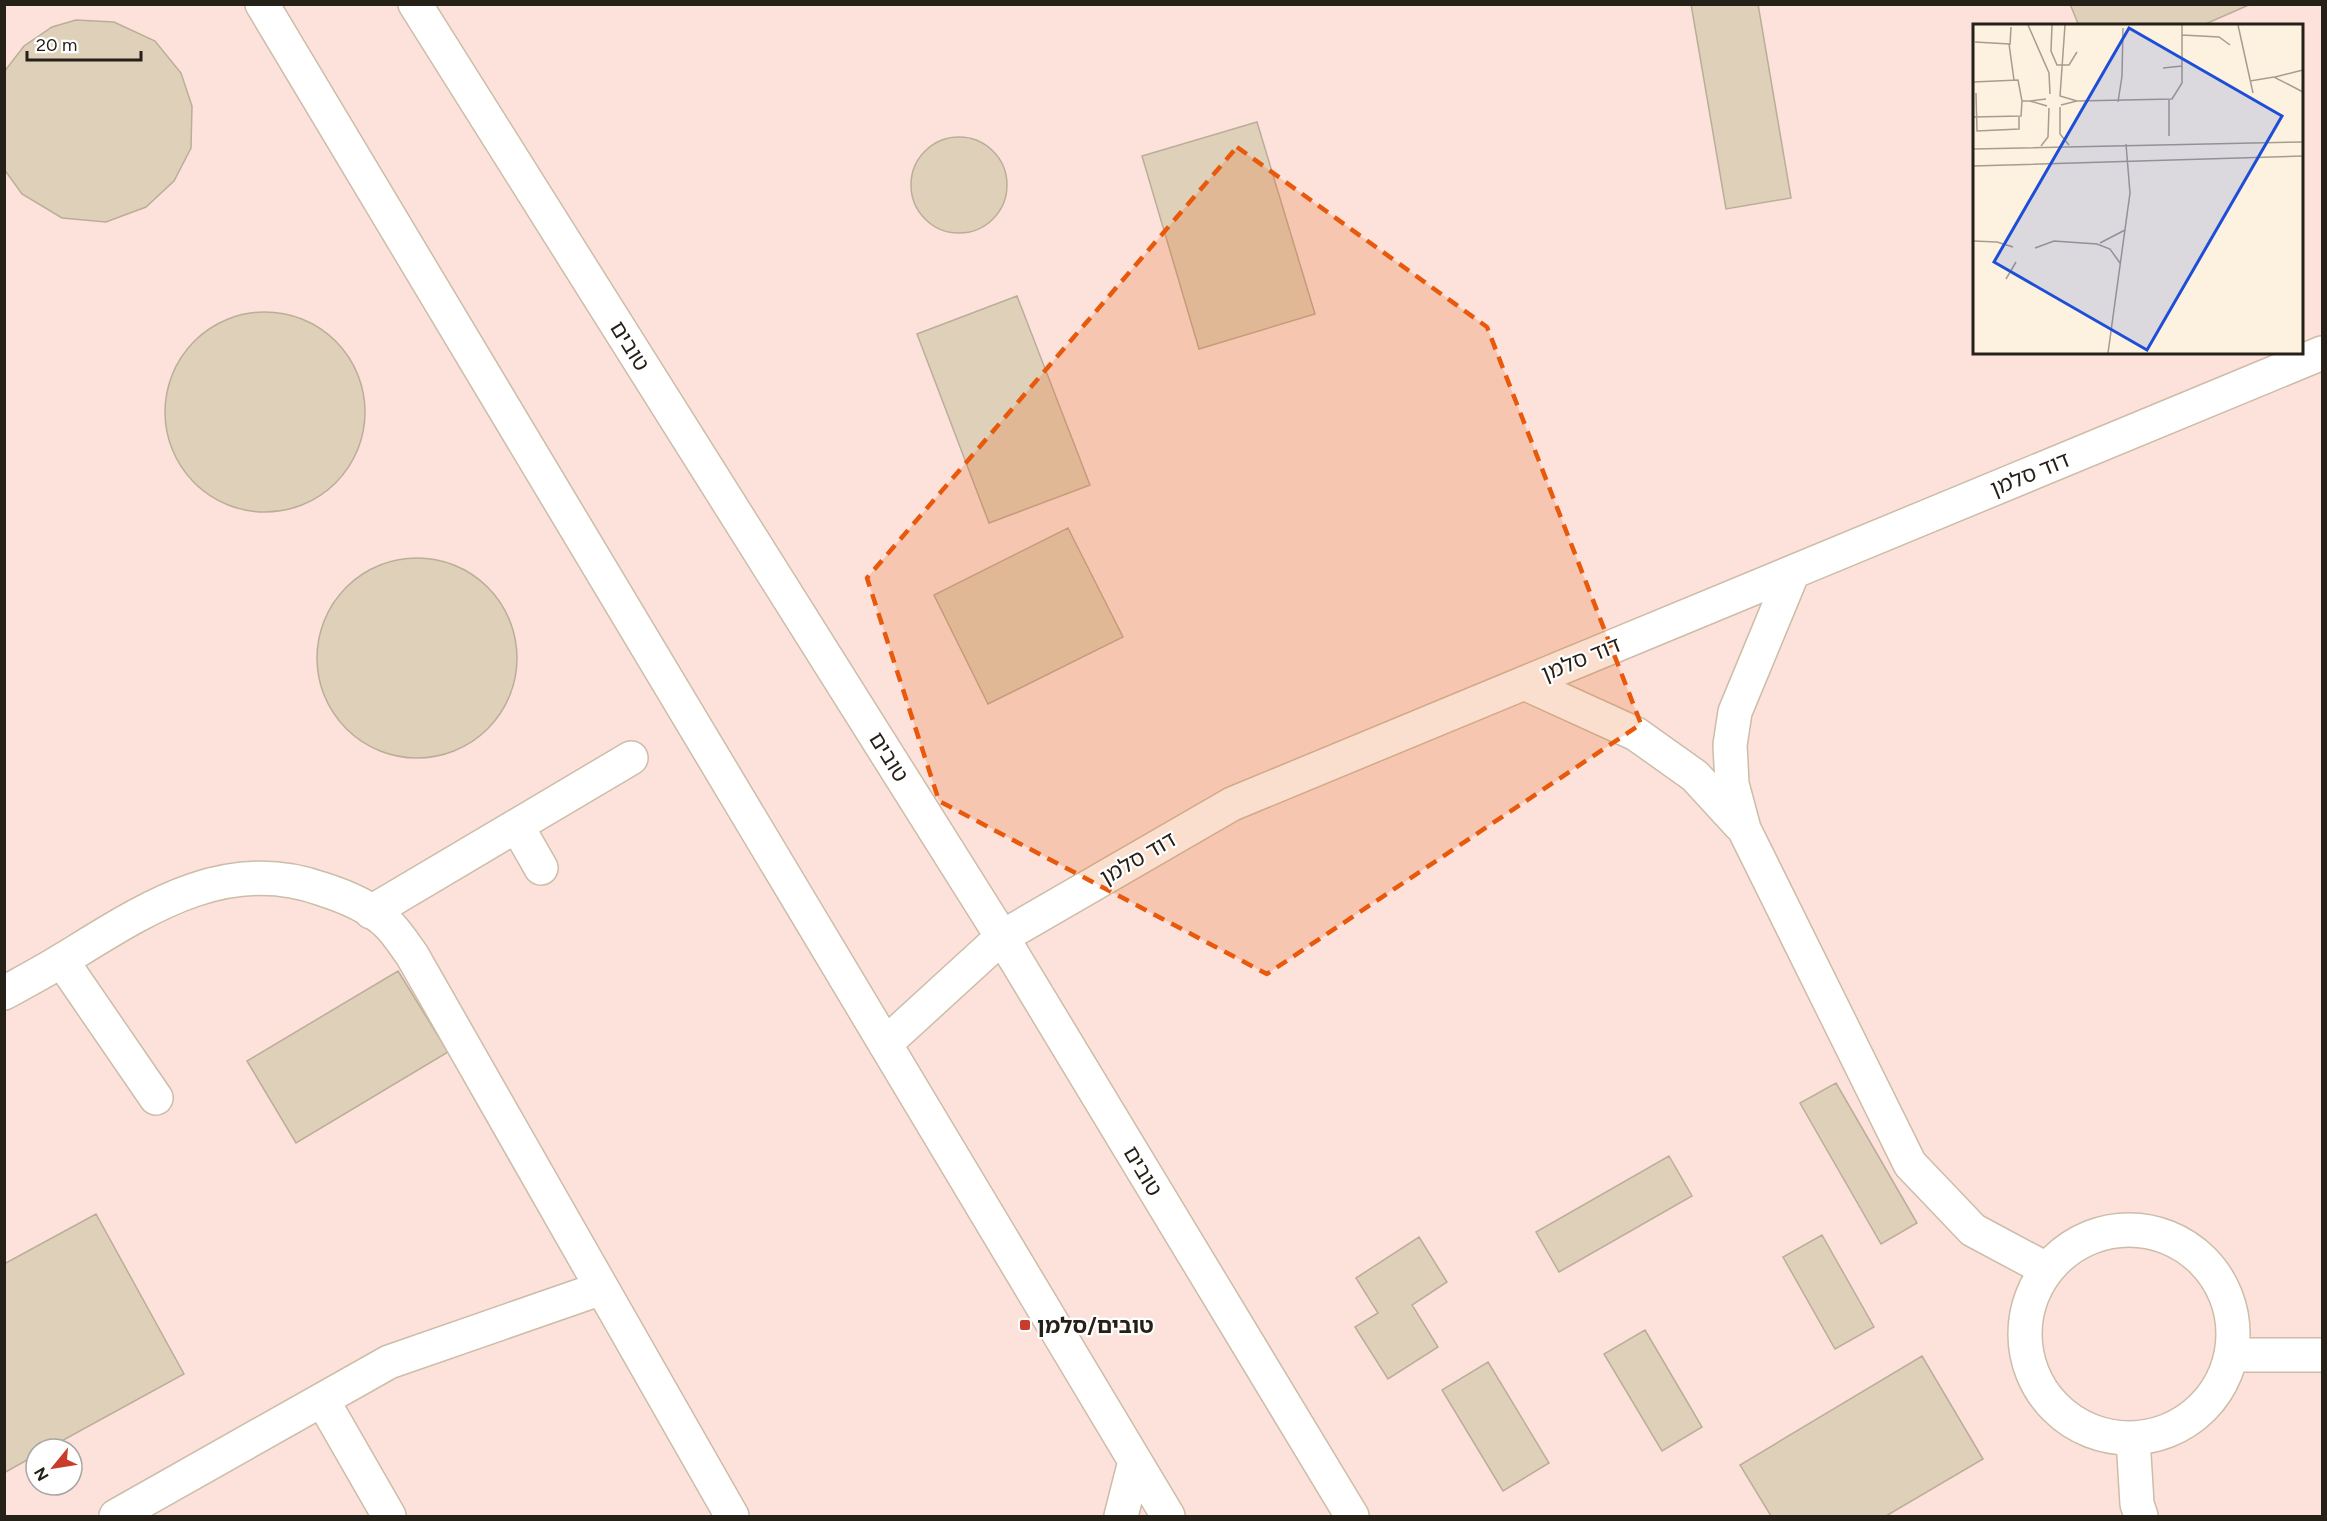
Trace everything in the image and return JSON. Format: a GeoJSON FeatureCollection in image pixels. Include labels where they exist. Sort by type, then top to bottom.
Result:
{"type":"FeatureCollection","features":[{"type":"Feature","properties":{"kind":"street"},"geometry":{"type":"LineString","coordinates":[[262,4],[1168,1516]]}},
{"type":"Feature","properties":{"kind":"street","name":"טובים"},"geometry":{"type":"LineString","coordinates":[[415,4],[1002,937],[1352,1516]]}},
{"type":"Feature","properties":{"kind":"street","name":"דוד סלמן"},"geometry":{"type":"LineString","coordinates":[[885,1044],[1002,937],[1232,804],[2322,353]]}},
{"type":"Feature","properties":{"kind":"street"},"geometry":{"type":"LineString","coordinates":[[1793,572],[1735,712],[1730,745],[1732,784],[1744,829],[1911,1164],[1973,1230],[2046,1269]]}},
{"type":"Feature","properties":{"kind":"street"},"geometry":{"type":"LineString","coordinates":[[1524,683],[1636,734],[1695,776],[1744,829]]}},
{"type":"Feature","properties":{"kind":"street"},"geometry":{"type":"LineString","coordinates":[[371,912],[632,758]]}},
{"type":"Feature","properties":{"kind":"street"},"geometry":{"type":"LineString","coordinates":[[517,826],[541,868]]}},
{"type":"Feature","properties":{"kind":"street"},"geometry":{"type":"LineString","coordinates":[[4,993],[62,961],[135,914],[186,891],[244,877],[303,882],[348,898],[386,922],[412,955],[732,1516]]}},
{"type":"Feature","properties":{"kind":"street"},"geometry":{"type":"LineString","coordinates":[[62,961],[156,1098]]}},
{"type":"Feature","properties":{"kind":"street"},"geometry":{"type":"LineString","coordinates":[[2130,1229],[2161,1234],[2190,1249],[2212,1271],[2227,1297],[2231,1316],[2231,1355],[2221,1382],[2204,1407],[2181,1425],[2153,1436],[2133,1438],[2091,1432],[2063,1415],[2041,1391],[2027,1361],[2024,1329],[2030,1297],[2046,1269],[2070,1246],[2098,1233],[2130,1229]]}},
{"type":"Feature","properties":{"kind":"street"},"geometry":{"type":"LineString","coordinates":[[116,1516],[389,1362],[602,1288]]}},
{"type":"Feature","properties":{"kind":"street"},"geometry":{"type":"LineString","coordinates":[[2231,1355],[2322,1355]]}},
{"type":"Feature","properties":{"kind":"street"},"geometry":{"type":"LineString","coordinates":[[323,1401],[389,1516]]}},
{"type":"Feature","properties":{"kind":"street"},"geometry":{"type":"LineString","coordinates":[[2133,1438],[2137,1504],[2140,1516]]}},
{"type":"Feature","properties":{"kind":"street"},"geometry":{"type":"LineString","coordinates":[[1121,1516],[1135,1461]]}},
{"type":"Feature","properties":{"kind":"highlighted area"},"geometry":{"type":"Polygon","coordinates":[[[1237,147],[1487,327],[1641,724],[1267,974],[939,801],[867,578],[1237,147]]]}},
{"type":"Feature","properties":{"kind":"shaded area"},"geometry":{"type":"Polygon","coordinates":[[[5,5],[2322,5],[2322,1516],[5,1516],[5,5]]]}},
{"type":"Feature","properties":{"kind":"building"},"geometry":{"type":"Polygon","coordinates":[[[1691,4],[1758,4],[1791,198],[1726,209],[1691,4]]]}},
{"type":"Feature","properties":{"kind":"building"},"geometry":{"type":"Polygon","coordinates":[[[2070,4],[2251,4],[2206,24],[2078,24],[2070,4]]]}},
{"type":"Feature","properties":{"kind":"building"},"geometry":{"type":"Polygon","coordinates":[[[76,20],[114,22],[155,41],[181,73],[192,106],[191,148],[174,181],[146,207],[106,222],[62,218],[22,194],[4,169],[4,72],[24,46],[52,27],[76,20]]]}},
{"type":"Feature","properties":{"kind":"building"},"geometry":{"type":"Polygon","coordinates":[[[1257,122],[1315,314],[1199,349],[1142,156],[1257,122]]]}},
{"type":"Feature","properties":{"kind":"building"},"geometry":{"type":"Polygon","coordinates":[[[959,137],[978,140],[993,151],[1004,166],[1007,185],[1004,204],[993,219],[978,230],[959,233],[940,230],[925,219],[914,204],[911,185],[914,166],[925,151],[940,140],[959,137]]]}},
{"type":"Feature","properties":{"kind":"building"},"geometry":{"type":"Polygon","coordinates":[[[1017,296],[1090,485],[989,523],[917,334],[1017,296]]]}},
{"type":"Feature","properties":{"kind":"building"},"geometry":{"type":"Polygon","coordinates":[[[255,312],[275,312],[312,323],[329,334],[343,348],[358,374],[365,402],[361,441],[354,459],[343,476],[329,490],[312,501],[294,508],[275,512],[255,512],[218,501],[201,490],[187,476],[176,459],[169,441],[165,422],[165,402],[176,365],[187,348],[201,334],[218,323],[236,316],[255,312]]]}},
{"type":"Feature","properties":{"kind":"building"},"geometry":{"type":"Polygon","coordinates":[[[1068,528],[1123,637],[988,704],[934,595],[1068,528]]]}},
{"type":"Feature","properties":{"kind":"building"},"geometry":{"type":"Polygon","coordinates":[[[407,558],[427,558],[464,569],[481,580],[495,594],[510,620],[517,648],[513,687],[506,705],[495,722],[481,736],[464,747],[446,754],[427,758],[407,758],[370,747],[353,736],[339,722],[328,705],[321,687],[317,668],[317,648],[328,611],[339,594],[353,580],[370,569],[388,562],[407,558]]]}},
{"type":"Feature","properties":{"kind":"building"},"geometry":{"type":"Polygon","coordinates":[[[398,971],[448,1052],[296,1143],[247,1061],[398,971]]]}},
{"type":"Feature","properties":{"kind":"building"},"geometry":{"type":"Polygon","coordinates":[[[1836,1083],[1917,1223],[1881,1244],[1800,1103],[1836,1083]]]}},
{"type":"Feature","properties":{"kind":"building"},"geometry":{"type":"Polygon","coordinates":[[[1669,1156],[1692,1196],[1559,1272],[1536,1232],[1669,1156]]]}},
{"type":"Feature","properties":{"kind":"building"},"geometry":{"type":"Polygon","coordinates":[[[96,1214],[184,1374],[69,1437],[24,1437],[24,1462],[4,1473],[4,1264],[96,1214]]]}},
{"type":"Feature","properties":{"kind":"building"},"geometry":{"type":"Polygon","coordinates":[[[1822,1235],[1874,1327],[1835,1349],[1783,1257],[1822,1235]]]}},
{"type":"Feature","properties":{"kind":"building"},"geometry":{"type":"Polygon","coordinates":[[[1419,1237],[1447,1282],[1412,1305],[1438,1347],[1388,1379],[1355,1327],[1378,1313],[1356,1278],[1419,1237]]]}},
{"type":"Feature","properties":{"kind":"building"},"geometry":{"type":"Polygon","coordinates":[[[1645,1330],[1702,1427],[1662,1451],[1604,1354],[1645,1330]]]}},
{"type":"Feature","properties":{"kind":"building"},"geometry":{"type":"Polygon","coordinates":[[[1922,1356],[1983,1459],[1886,1516],[1771,1516],[1740,1465],[1922,1356]]]}},
{"type":"Feature","properties":{"kind":"building"},"geometry":{"type":"Polygon","coordinates":[[[1488,1362],[1549,1463],[1503,1491],[1442,1390],[1488,1362]]]}},
{"type":"Feature","properties":{"kind":"place","name":"טובים/סלמן"},"geometry":{"type":"Point","coordinates":[1025,1325]}}]}
